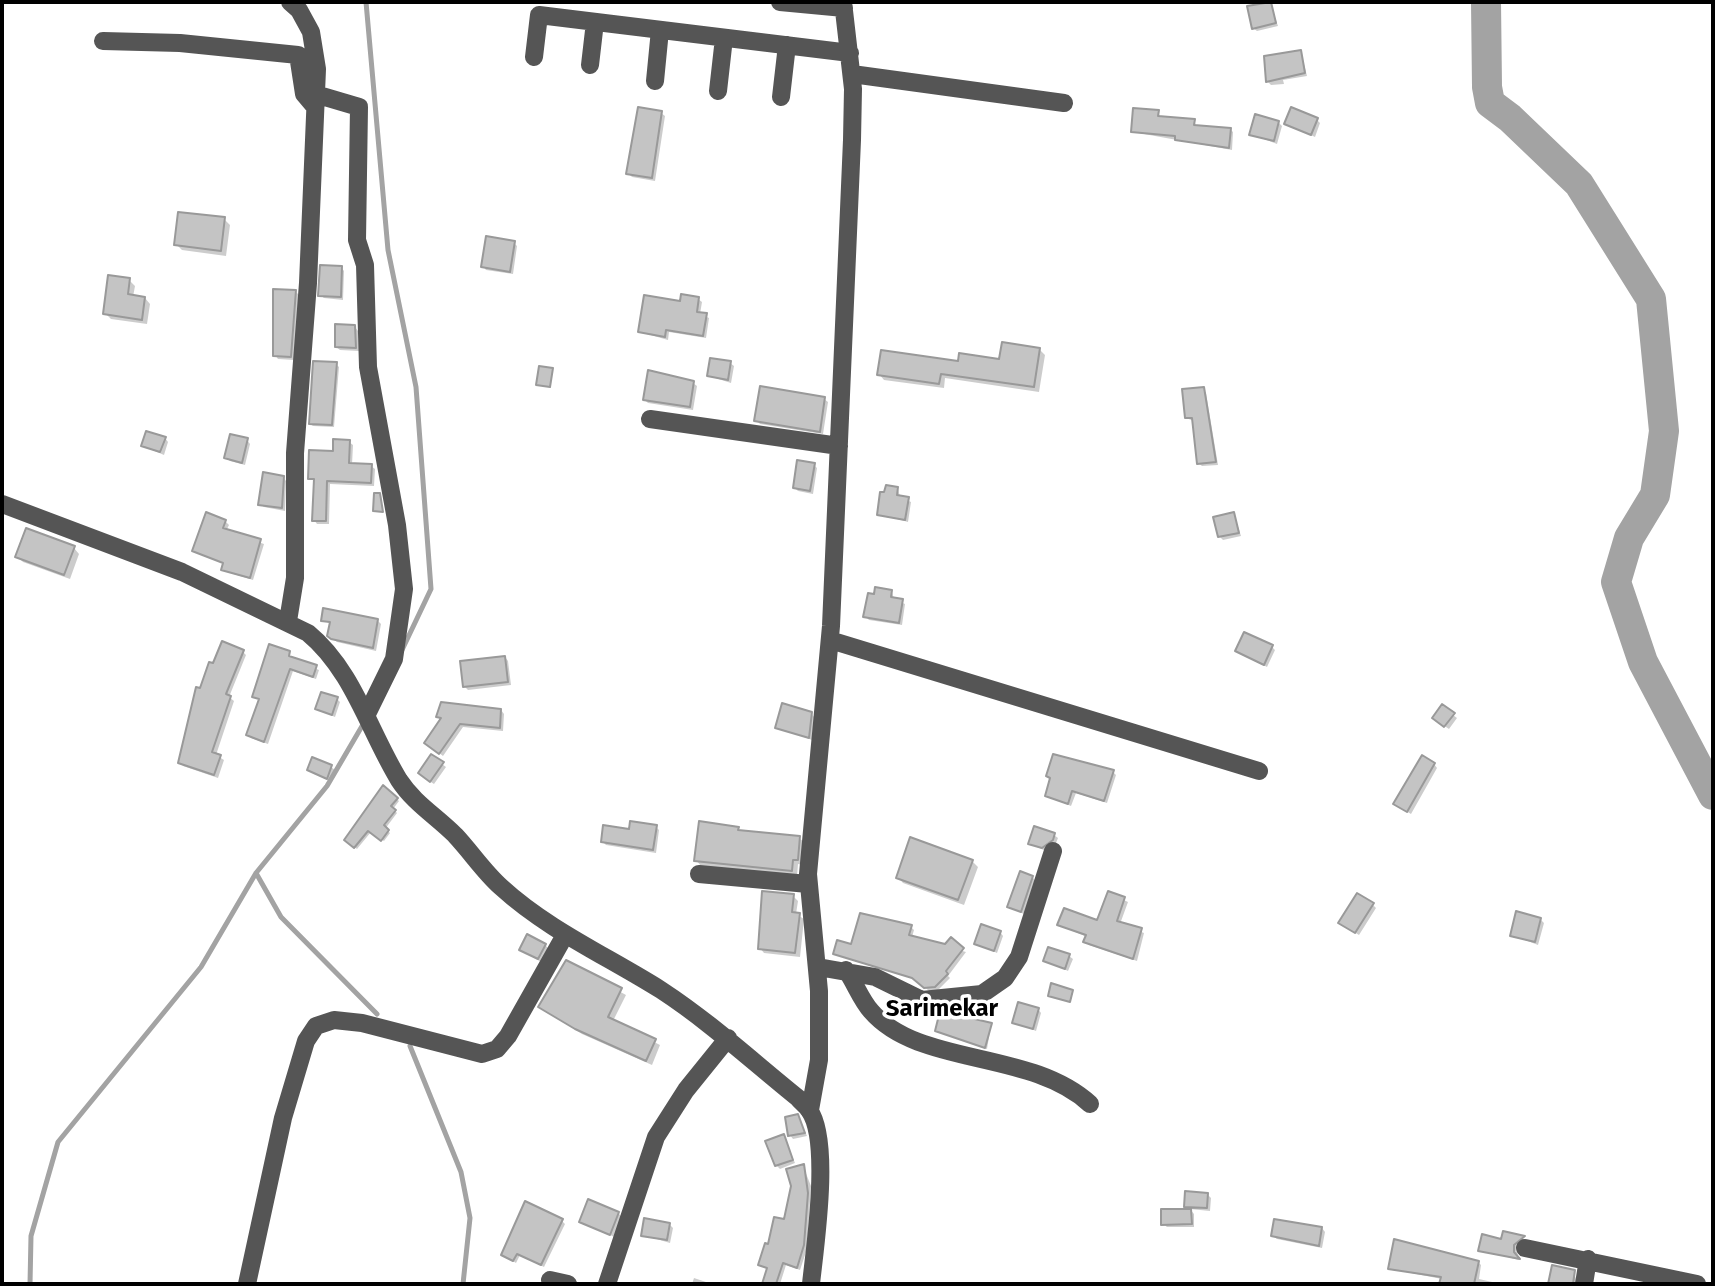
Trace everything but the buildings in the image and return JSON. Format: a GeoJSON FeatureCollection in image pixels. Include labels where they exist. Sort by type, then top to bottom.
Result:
{"type":"FeatureCollection","features":[{"type":"Feature","properties":{"kind":"street"},"geometry":{"type":"LineString","coordinates":[[288,621],[295,578],[294,490],[308,283],[317,69],[311,32],[299,10],[290,2]]}},
{"type":"Feature","properties":{"kind":"street"},"geometry":{"type":"LineString","coordinates":[[780,2],[843,5],[852,74],[846,325],[830,640],[808,884],[818,967],[819,1060],[810,1110]]}},
{"type":"Feature","properties":{"kind":"street"},"geometry":{"type":"LineString","coordinates":[[534,57],[539,15],[850,52]]}},
{"type":"Feature","properties":{"kind":"street"},"geometry":{"type":"LineString","coordinates":[[590,65],[595,22]]}},
{"type":"Feature","properties":{"kind":"street"},"geometry":{"type":"LineString","coordinates":[[655,81],[660,30]]}},
{"type":"Feature","properties":{"kind":"street"},"geometry":{"type":"LineString","coordinates":[[718,91],[724,38]]}},
{"type":"Feature","properties":{"kind":"street"},"geometry":{"type":"LineString","coordinates":[[103,41],[180,43],[298,55],[304,93],[315,100],[359,107],[357,240],[365,265],[368,367],[397,525],[404,589],[394,659],[366,716]]}},
{"type":"Feature","properties":{"kind":"street"},"geometry":{"type":"LineString","coordinates":[[781,97],[787,45]]}},
{"type":"Feature","properties":{"kind":"street"},"geometry":{"type":"LineString","coordinates":[[852,74],[1064,103]]}},
{"type":"Feature","properties":{"kind":"street"},"geometry":{"type":"LineString","coordinates":[[650,419],[839,446]]}},
{"type":"Feature","properties":{"kind":"street"},"geometry":{"type":"LineString","coordinates":[[2,504],[183,572],[288,621],[325,648],[348,684],[401,783],[425,811],[457,838],[501,888],[565,934],[657,988],[728,1038],[810,1110],[816,1126],[820,1178],[811,1284]]}},
{"type":"Feature","properties":{"kind":"street"},"geometry":{"type":"LineString","coordinates":[[830,640],[1259,771]]}},
{"type":"Feature","properties":{"kind":"street"},"geometry":{"type":"LineString","coordinates":[[818,967],[875,977],[922,1000],[966,997],[995,987],[1019,957],[1053,851]]}},
{"type":"Feature","properties":{"kind":"street"},"geometry":{"type":"LineString","coordinates":[[699,874],[808,884]]}},
{"type":"Feature","properties":{"kind":"street"},"geometry":{"type":"LineString","coordinates":[[247,1284],[286,1106],[306,1041],[316,1026],[334,1020],[362,1023],[482,1054],[497,1049],[519,1019],[565,934]]}},
{"type":"Feature","properties":{"kind":"street"},"geometry":{"type":"LineString","coordinates":[[846,970],[869,1010],[896,1030],[942,1049],[1050,1076],[1077,1092],[1090,1104]]}},
{"type":"Feature","properties":{"kind":"street"},"geometry":{"type":"LineString","coordinates":[[607,1284],[656,1137],[687,1090],[728,1038]]}},
{"type":"Feature","properties":{"kind":"street"},"geometry":{"type":"LineString","coordinates":[[1525,1248],[1588,1259],[1697,1284]]}},
{"type":"Feature","properties":{"kind":"street"},"geometry":{"type":"LineString","coordinates":[[1584,1284],[1588,1259]]}},
{"type":"Feature","properties":{"kind":"waterway"},"geometry":{"type":"LineString","coordinates":[[366,2],[388,250],[416,387],[431,589],[402,650]]}},
{"type":"Feature","properties":{"kind":"waterway"},"geometry":{"type":"LineString","coordinates":[[1486,2],[1487,87],[1490,103],[1510,118],[1579,184],[1651,299],[1664,431],[1655,495],[1629,538],[1616,582],[1643,662],[1713,795]]}},
{"type":"Feature","properties":{"kind":"waterway"},"geometry":{"type":"LineString","coordinates":[[30,1284],[31,1236],[58,1142],[201,967],[256,873],[327,786],[365,721]]}},
{"type":"Feature","properties":{"kind":"waterway"},"geometry":{"type":"LineString","coordinates":[[256,873],[281,917],[377,1014]]}},
{"type":"Feature","properties":{"kind":"waterway"},"geometry":{"type":"LineString","coordinates":[[410,1046],[461,1172],[470,1218],[463,1284]]}},
{"type":"Feature","properties":{"kind":"district","name":"Sarimekar"},"geometry":{"type":"Point","coordinates":[942,1009]}}]}
